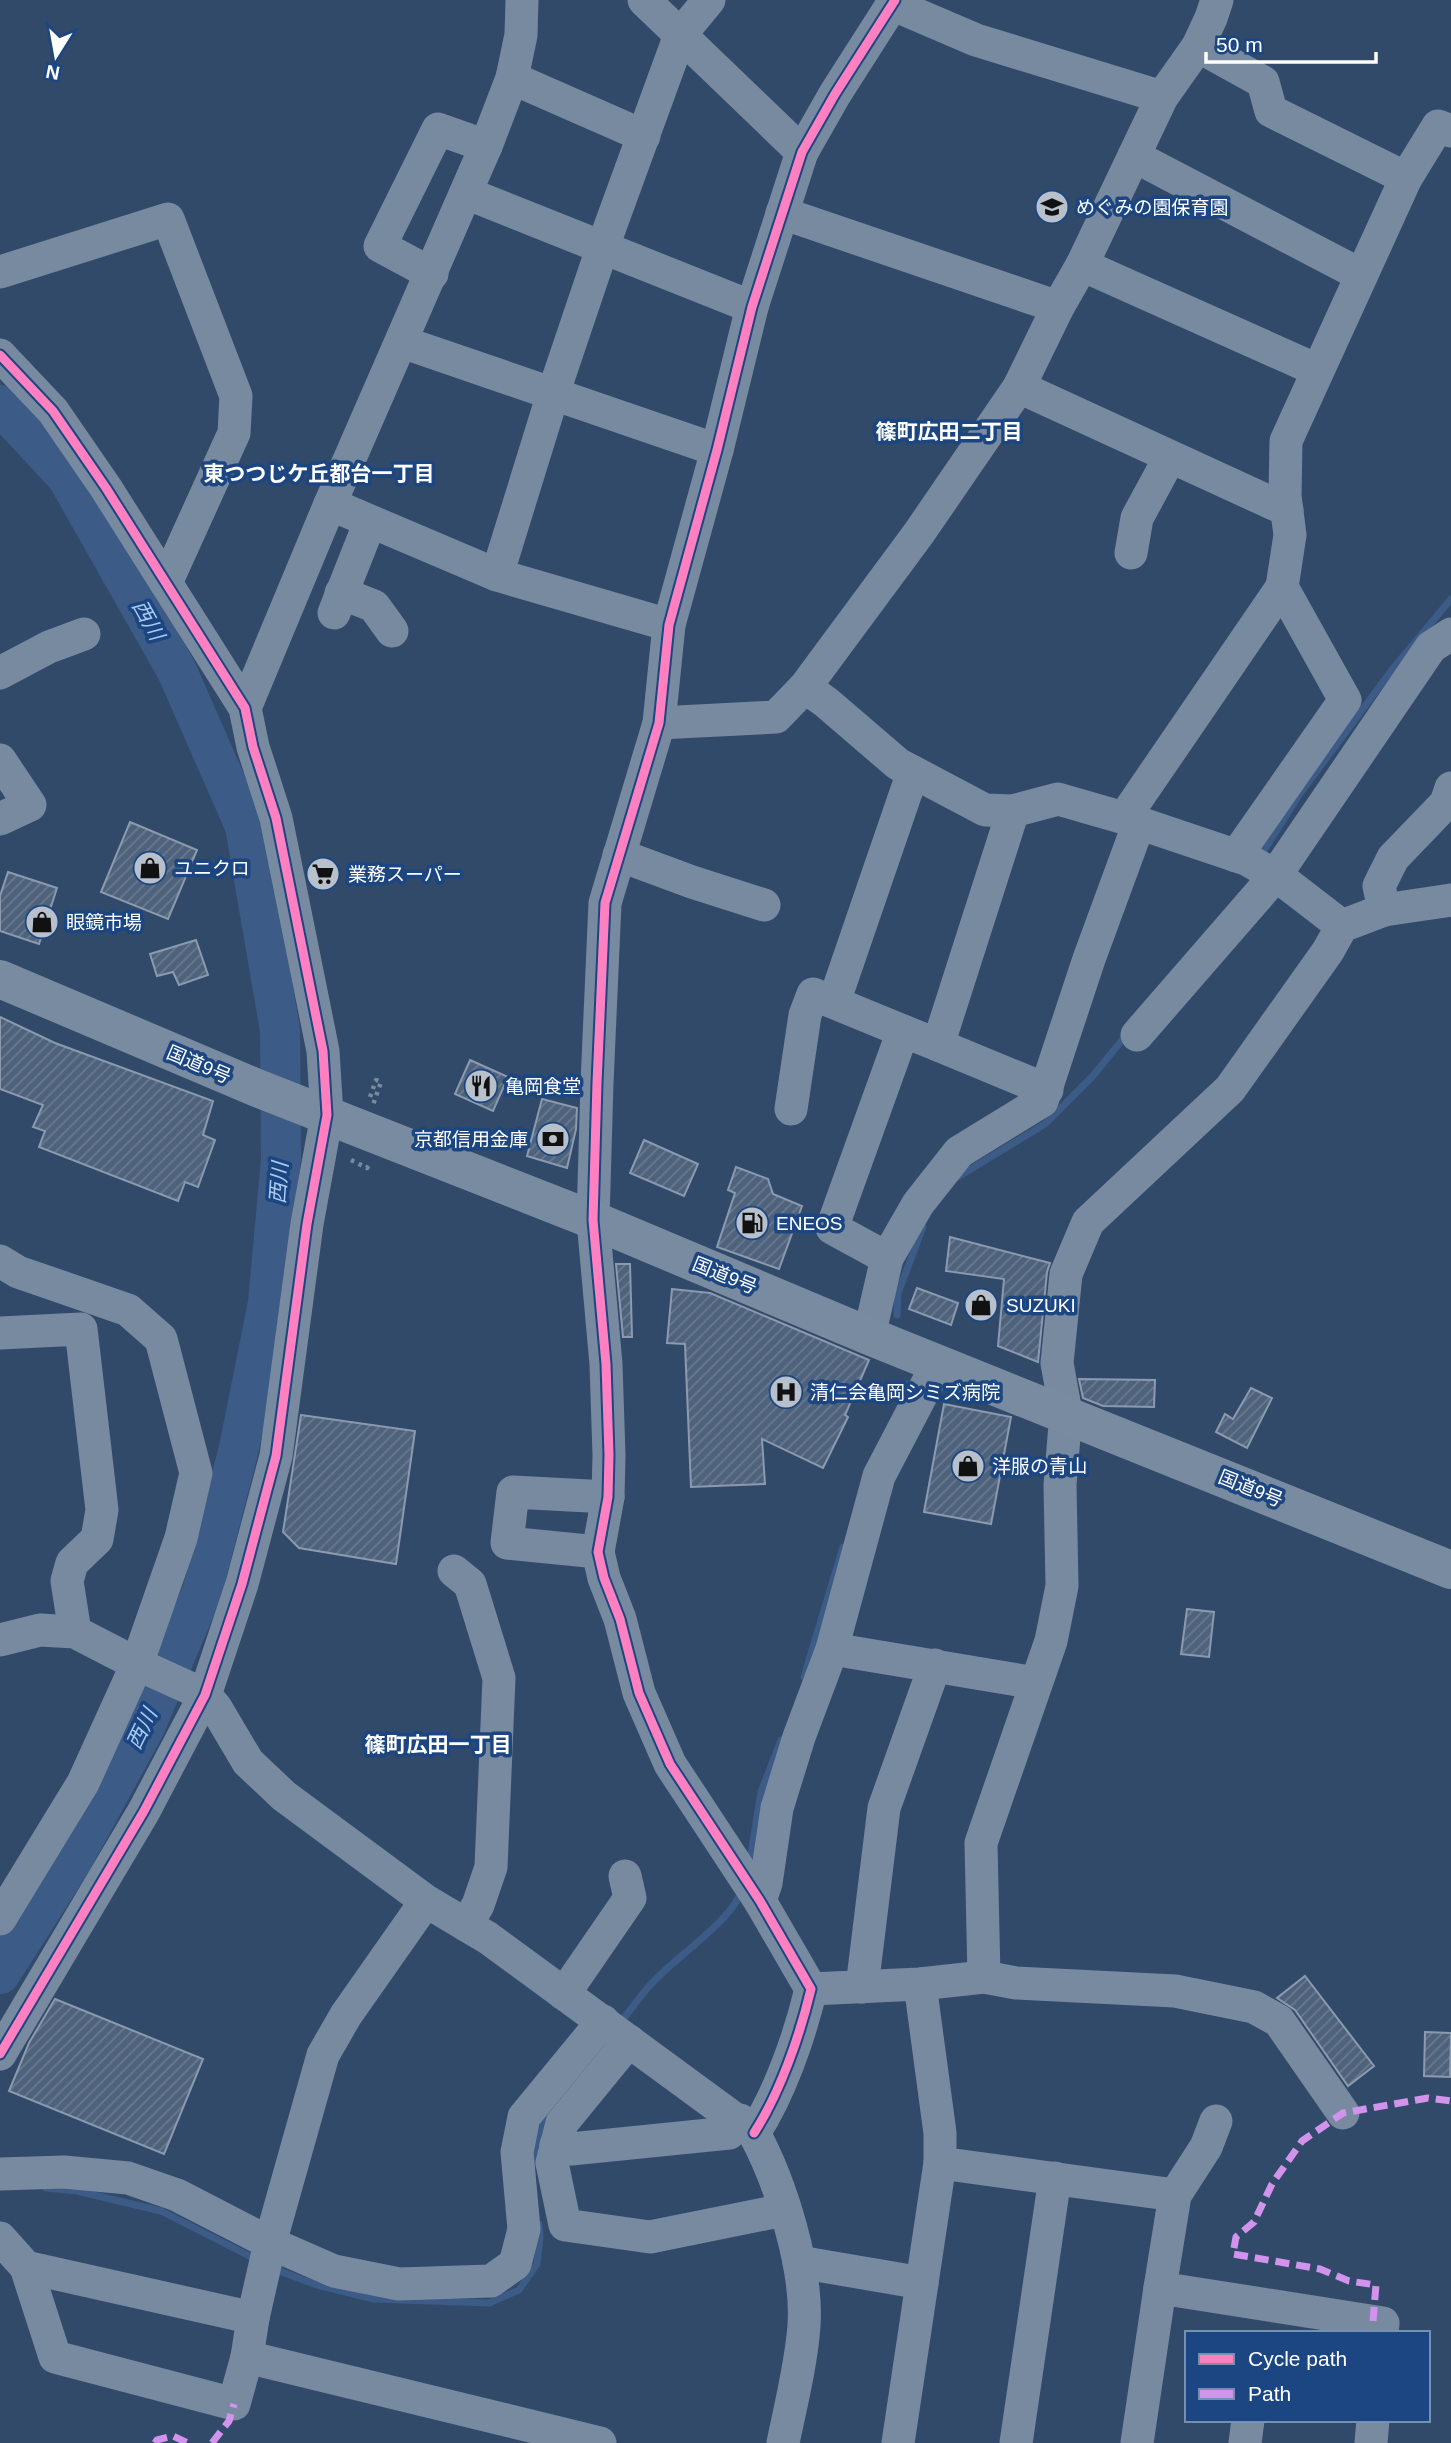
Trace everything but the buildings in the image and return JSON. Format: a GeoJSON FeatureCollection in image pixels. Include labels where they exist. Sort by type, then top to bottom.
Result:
{"type":"FeatureCollection","features":[{"type":"Feature","properties":{"kind":"highway","name":"国道9号"},"geometry":{"type":"LineString","coordinates":[[0,979],[257,1088],[593,1220],[869,1335],[1451,1570]]}},
{"type":"Feature","properties":{"kind":"street"},"geometry":{"type":"LineString","coordinates":[[245,708],[330,504],[486,146],[512,78],[521,35],[523,0]]}},
{"type":"Feature","properties":{"kind":"street"},"geometry":{"type":"LineString","coordinates":[[644,0],[802,152]]}},
{"type":"Feature","properties":{"kind":"street"},"geometry":{"type":"LineString","coordinates":[[497,575],[553,394],[602,249],[680,35],[709,0]]}},
{"type":"Feature","properties":{"kind":"street"},"geometry":{"type":"LineString","coordinates":[[659,723],[776,717],[805,687],[919,533],[1019,387],[1082,264],[1162,97],[1198,46],[1217,0]]}},
{"type":"Feature","properties":{"kind":"street"},"geometry":{"type":"LineString","coordinates":[[556,2145],[572,2149],[729,2133],[763,2119],[802,2027],[811,1989],[760,1901],[670,1763],[639,1693],[620,1619],[604,1578],[598,1552],[608,1497],[609,1455],[606,1364],[593,1220],[605,903],[659,723],[669,625],[717,450],[752,307],[802,152],[894,2],[976,40],[1162,97]]}},
{"type":"Feature","properties":{"kind":"street"},"geometry":{"type":"LineString","coordinates":[[1198,46],[1263,82],[1271,111],[1406,178]]}},
{"type":"Feature","properties":{"kind":"street"},"geometry":{"type":"LineString","coordinates":[[512,78],[643,136]]}},
{"type":"Feature","properties":{"kind":"street"},"geometry":{"type":"LineString","coordinates":[[869,1335],[887,1258],[918,1204],[958,1152],[1042,1101],[1132,821],[1282,587],[1290,535],[1286,441],[1406,178],[1447,120]]}},
{"type":"Feature","properties":{"kind":"street"},"geometry":{"type":"LineString","coordinates":[[432,274],[380,246],[438,129],[486,146]]}},
{"type":"Feature","properties":{"kind":"street"},"geometry":{"type":"LineString","coordinates":[[1134,156],[1361,275]]}},
{"type":"Feature","properties":{"kind":"street"},"geometry":{"type":"LineString","coordinates":[[466,193],[752,307]]}},
{"type":"Feature","properties":{"kind":"street"},"geometry":{"type":"LineString","coordinates":[[782,213],[1058,307]]}},
{"type":"Feature","properties":{"kind":"street"},"geometry":{"type":"LineString","coordinates":[[0,272],[168,219],[236,396],[234,433],[166,583]]}},
{"type":"Feature","properties":{"kind":"street"},"geometry":{"type":"LineString","coordinates":[[1082,264],[1317,370]]}},
{"type":"Feature","properties":{"kind":"street"},"geometry":{"type":"LineString","coordinates":[[402,342],[717,450]]}},
{"type":"Feature","properties":{"kind":"street"},"geometry":{"type":"LineString","coordinates":[[0,355],[53,411],[245,708],[253,747],[276,818],[323,1051],[307,1224],[275,1456],[242,1584],[144,1811],[0,2054]]}},
{"type":"Feature","properties":{"kind":"street"},"geometry":{"type":"LineString","coordinates":[[1019,387],[1287,510]]}},
{"type":"Feature","properties":{"kind":"street"},"geometry":{"type":"LineString","coordinates":[[1130,552],[1137,518],[1170,457]]}},
{"type":"Feature","properties":{"kind":"street"},"geometry":{"type":"LineString","coordinates":[[330,504],[497,575],[669,625]]}},
{"type":"Feature","properties":{"kind":"street"},"geometry":{"type":"LineString","coordinates":[[370,522],[337,603],[374,606],[392,631]]}},
{"type":"Feature","properties":{"kind":"street"},"geometry":{"type":"LineString","coordinates":[[1236,856],[1345,701],[1282,587]]}},
{"type":"Feature","properties":{"kind":"street"},"geometry":{"type":"LineString","coordinates":[[0,673],[49,647],[84,634]]}},
{"type":"Feature","properties":{"kind":"street"},"geometry":{"type":"LineString","coordinates":[[1137,1035],[1275,876],[1431,647],[1451,634]]}},
{"type":"Feature","properties":{"kind":"street"},"geometry":{"type":"LineString","coordinates":[[805,687],[898,764],[985,810],[1013,811],[1058,799],[1132,821],[1236,856],[1275,876],[1342,926]]}},
{"type":"Feature","properties":{"kind":"street"},"geometry":{"type":"LineString","coordinates":[[0,760],[30,805],[0,819]]}},
{"type":"Feature","properties":{"kind":"street"},"geometry":{"type":"LineString","coordinates":[[834,1002],[913,772]]}},
{"type":"Feature","properties":{"kind":"street"},"geometry":{"type":"LineString","coordinates":[[1384,909],[1379,886],[1393,858],[1446,803],[1451,788]]}},
{"type":"Feature","properties":{"kind":"street"},"geometry":{"type":"LineString","coordinates":[[938,1045],[1013,811]]}},
{"type":"Feature","properties":{"kind":"street"},"geometry":{"type":"LineString","coordinates":[[619,855],[764,905]]}},
{"type":"Feature","properties":{"kind":"street"},"geometry":{"type":"LineString","coordinates":[[984,1977],[981,1843],[1051,1641],[1062,1586],[1060,1485],[1066,1413],[1057,1363],[1066,1274],[1088,1222],[1230,1089],[1328,951],[1342,926],[1384,909],[1451,900]]}},
{"type":"Feature","properties":{"kind":"street"},"geometry":{"type":"LineString","coordinates":[[791,1109],[805,1015],[813,994],[1047,1090]]}},
{"type":"Feature","properties":{"kind":"street"},"geometry":{"type":"LineString","coordinates":[[887,1258],[832,1228],[903,1031]]}},
{"type":"Feature","properties":{"kind":"street"},"geometry":{"type":"LineString","coordinates":[[0,1261],[18,1272],[128,1310],[160,1339],[196,1473],[181,1538],[143,1667],[83,1783],[0,1919]]}},
{"type":"Feature","properties":{"kind":"street"},"geometry":{"type":"LineString","coordinates":[[0,1333],[81,1329],[102,1510],[97,1539],[72,1563],[67,1581],[75,1632]]}},
{"type":"Feature","properties":{"kind":"street"},"geometry":{"type":"LineString","coordinates":[[760,1901],[766,1883],[777,1808],[799,1737],[832,1649],[879,1476],[938,1363]]}},
{"type":"Feature","properties":{"kind":"street"},"geometry":{"type":"LineString","coordinates":[[598,1552],[508,1543],[513,1492],[608,1497]]}},
{"type":"Feature","properties":{"kind":"street"},"geometry":{"type":"LineString","coordinates":[[454,1572],[470,1584],[499,1678],[491,1867],[478,1905],[466,1925]]}},
{"type":"Feature","properties":{"kind":"street"},"geometry":{"type":"LineString","coordinates":[[0,1640],[40,1630],[75,1632],[143,1667],[198,1691],[216,1708],[248,1762],[284,1796],[426,1900],[488,1938],[747,2127],[765,2154],[784,2210],[799,2263],[804,2303],[804,2326],[783,2443]]}},
{"type":"Feature","properties":{"kind":"street"},"geometry":{"type":"LineString","coordinates":[[832,1649],[1036,1684]]}},
{"type":"Feature","properties":{"kind":"street"},"geometry":{"type":"LineString","coordinates":[[862,1987],[884,1808],[935,1665]]}},
{"type":"Feature","properties":{"kind":"street"},"geometry":{"type":"LineString","coordinates":[[564,1994],[630,1898],[625,1876]]}},
{"type":"Feature","properties":{"kind":"street"},"geometry":{"type":"LineString","coordinates":[[0,2238],[26,2267],[55,2357],[234,2404],[247,2357],[270,2243],[323,2054],[346,2015],[426,1900]]}},
{"type":"Feature","properties":{"kind":"street"},"geometry":{"type":"LineString","coordinates":[[811,1989],[920,1984],[984,1977],[1016,1983],[1175,1991],[1254,2007],[1279,2021],[1343,2113]]}},
{"type":"Feature","properties":{"kind":"street"},"geometry":{"type":"LineString","coordinates":[[898,2443],[940,2162],[940,2133],[920,1984]]}},
{"type":"Feature","properties":{"kind":"street"},"geometry":{"type":"LineString","coordinates":[[0,2174],[64,2172],[128,2179],[177,2195],[270,2243],[334,2271],[399,2284],[491,2281],[515,2264],[524,2229],[517,2152],[524,2117],[603,2021]]}},
{"type":"Feature","properties":{"kind":"street"},"geometry":{"type":"LineString","coordinates":[[629,2041],[562,2123],[552,2163],[565,2225],[650,2237],[784,2210]]}},
{"type":"Feature","properties":{"kind":"street"},"geometry":{"type":"LineString","coordinates":[[1137,2443],[1175,2195],[1206,2147],[1216,2121]]}},
{"type":"Feature","properties":{"kind":"street"},"geometry":{"type":"LineString","coordinates":[[940,2162],[1175,2195]]}},
{"type":"Feature","properties":{"kind":"street"},"geometry":{"type":"LineString","coordinates":[[1016,2443],[1055,2178]]}},
{"type":"Feature","properties":{"kind":"street"},"geometry":{"type":"LineString","coordinates":[[799,2263],[922,2283]]}},
{"type":"Feature","properties":{"kind":"street"},"geometry":{"type":"LineString","coordinates":[[26,2267],[253,2318]]}},
{"type":"Feature","properties":{"kind":"street"},"geometry":{"type":"LineString","coordinates":[[1160,2288],[1264,2319],[1382,2323],[1382,2331]]}},
{"type":"Feature","properties":{"kind":"street"},"geometry":{"type":"LineString","coordinates":[[247,2357],[600,2443]]}},
{"type":"Feature","properties":{"kind":"street"},"geometry":{"type":"LineString","coordinates":[[1245,2443],[1248,2422]]}},
{"type":"Feature","properties":{"kind":"street"},"geometry":{"type":"LineString","coordinates":[[1371,2443],[1373,2422]]}},
{"type":"Feature","properties":{"kind":"path"},"geometry":{"type":"LineString","coordinates":[[351,1160],[367,1168]]}},
{"type":"Feature","properties":{"kind":"waterway","name":"西川"},"geometry":{"type":"LineString","coordinates":[[0,405],[67,477],[177,671],[245,826],[280,1030],[281,1159],[268,1303],[239,1448],[202,1592],[146,1725],[72,1861],[0,1974]]}},
{"type":"Feature","properties":{"kind":"waterway"},"geometry":{"type":"LineString","coordinates":[[1260,857],[1299,795],[1391,671],[1451,599]]}},
{"type":"Feature","properties":{"kind":"waterway"},"geometry":{"type":"LineString","coordinates":[[956,1178],[1045,1124],[1092,1077],[1127,1034]]}},
{"type":"Feature","properties":{"kind":"waterway"},"geometry":{"type":"LineString","coordinates":[[897,1315],[898,1293],[923,1227]]}},
{"type":"Feature","properties":{"kind":"waterway"},"geometry":{"type":"LineString","coordinates":[[901,1400],[907,1384]]}},
{"type":"Feature","properties":{"kind":"waterway"},"geometry":{"type":"LineString","coordinates":[[804,1677],[843,1547]]}},
{"type":"Feature","properties":{"kind":"waterway"},"geometry":{"type":"LineString","coordinates":[[749,1867],[761,1792],[781,1740]]}},
{"type":"Feature","properties":{"kind":"waterway"},"geometry":{"type":"LineString","coordinates":[[619,2024],[654,1981],[715,1927],[741,1892]]}},
{"type":"Feature","properties":{"kind":"waterway"},"geometry":{"type":"LineString","coordinates":[[533,2164],[546,2115]]}},
{"type":"Feature","properties":{"kind":"waterway"},"geometry":{"type":"LineString","coordinates":[[46,2188],[77,2191],[161,2211],[257,2260]]}},
{"type":"Feature","properties":{"kind":"waterway"},"geometry":{"type":"LineString","coordinates":[[274,2269],[317,2285],[374,2299],[489,2303],[519,2290],[537,2264],[539,2224]]}},
{"type":"Feature","properties":{"kind":"marked path"},"geometry":{"type":"LineString","coordinates":[[1373,2321],[1376,2285],[1349,2281],[1320,2269],[1233,2254],[1236,2237],[1254,2222],[1272,2184],[1302,2141],[1343,2113],[1428,2098],[1451,2101]]}},
{"type":"Feature","properties":{"kind":"marked path"},"geometry":{"type":"LineString","coordinates":[[212,2443],[229,2421],[234,2404]]}},
{"type":"Feature","properties":{"kind":"marked path"},"geometry":{"type":"LineString","coordinates":[[155,2443],[173,2436],[188,2443]]}},
{"type":"Feature","properties":{"kind":"cycle path"},"geometry":{"type":"LineString","coordinates":[[754,2133],[788,2063],[811,1989],[760,1901],[670,1764],[639,1693],[620,1619],[604,1578],[598,1552],[608,1497],[609,1455],[606,1364],[593,1220],[605,903],[659,723],[669,625],[717,450],[752,307],[802,152],[835,94],[895,0]]}},
{"type":"Feature","properties":{"kind":"cycle path"},"geometry":{"type":"LineString","coordinates":[[0,355],[53,411],[106,488],[245,708],[253,747],[276,818],[323,1051],[327,1115],[307,1224],[276,1456],[242,1584],[205,1695],[144,1811],[0,2054]]}},
{"type":"Feature","properties":{"kind":"place","name":"めぐみの園保育園"},"geometry":{"type":"Point","coordinates":[1052,207]}},
{"type":"Feature","properties":{"kind":"place","name":"ユニクロ"},"geometry":{"type":"Point","coordinates":[150,868]}},
{"type":"Feature","properties":{"kind":"place","name":"業務スーパー"},"geometry":{"type":"Point","coordinates":[323,874]}},
{"type":"Feature","properties":{"kind":"place","name":"眼鏡市場"},"geometry":{"type":"Point","coordinates":[42,922]}},
{"type":"Feature","properties":{"kind":"place","name":"亀岡食堂"},"geometry":{"type":"Point","coordinates":[481,1086]}},
{"type":"Feature","properties":{"kind":"place","name":"京都信用金庫"},"geometry":{"type":"Point","coordinates":[553,1139]}},
{"type":"Feature","properties":{"kind":"place","name":"ENEOS"},"geometry":{"type":"Point","coordinates":[752,1223]}},
{"type":"Feature","properties":{"kind":"place","name":"SUZUKI"},"geometry":{"type":"Point","coordinates":[981,1305]}},
{"type":"Feature","properties":{"kind":"place","name":"清仁会亀岡シミズ病院"},"geometry":{"type":"Point","coordinates":[786,1392]}},
{"type":"Feature","properties":{"kind":"place","name":"洋服の青山"},"geometry":{"type":"Point","coordinates":[968,1466]}},
{"type":"Feature","properties":{"kind":"district","name":"篠町広田二丁目"},"geometry":{"type":"Point","coordinates":[949,432]}},
{"type":"Feature","properties":{"kind":"district","name":"東つつじケ丘都台一丁目"},"geometry":{"type":"Point","coordinates":[319,474]}},
{"type":"Feature","properties":{"kind":"district","name":"篠町広田一丁目"},"geometry":{"type":"Point","coordinates":[438,1745]}}]}
